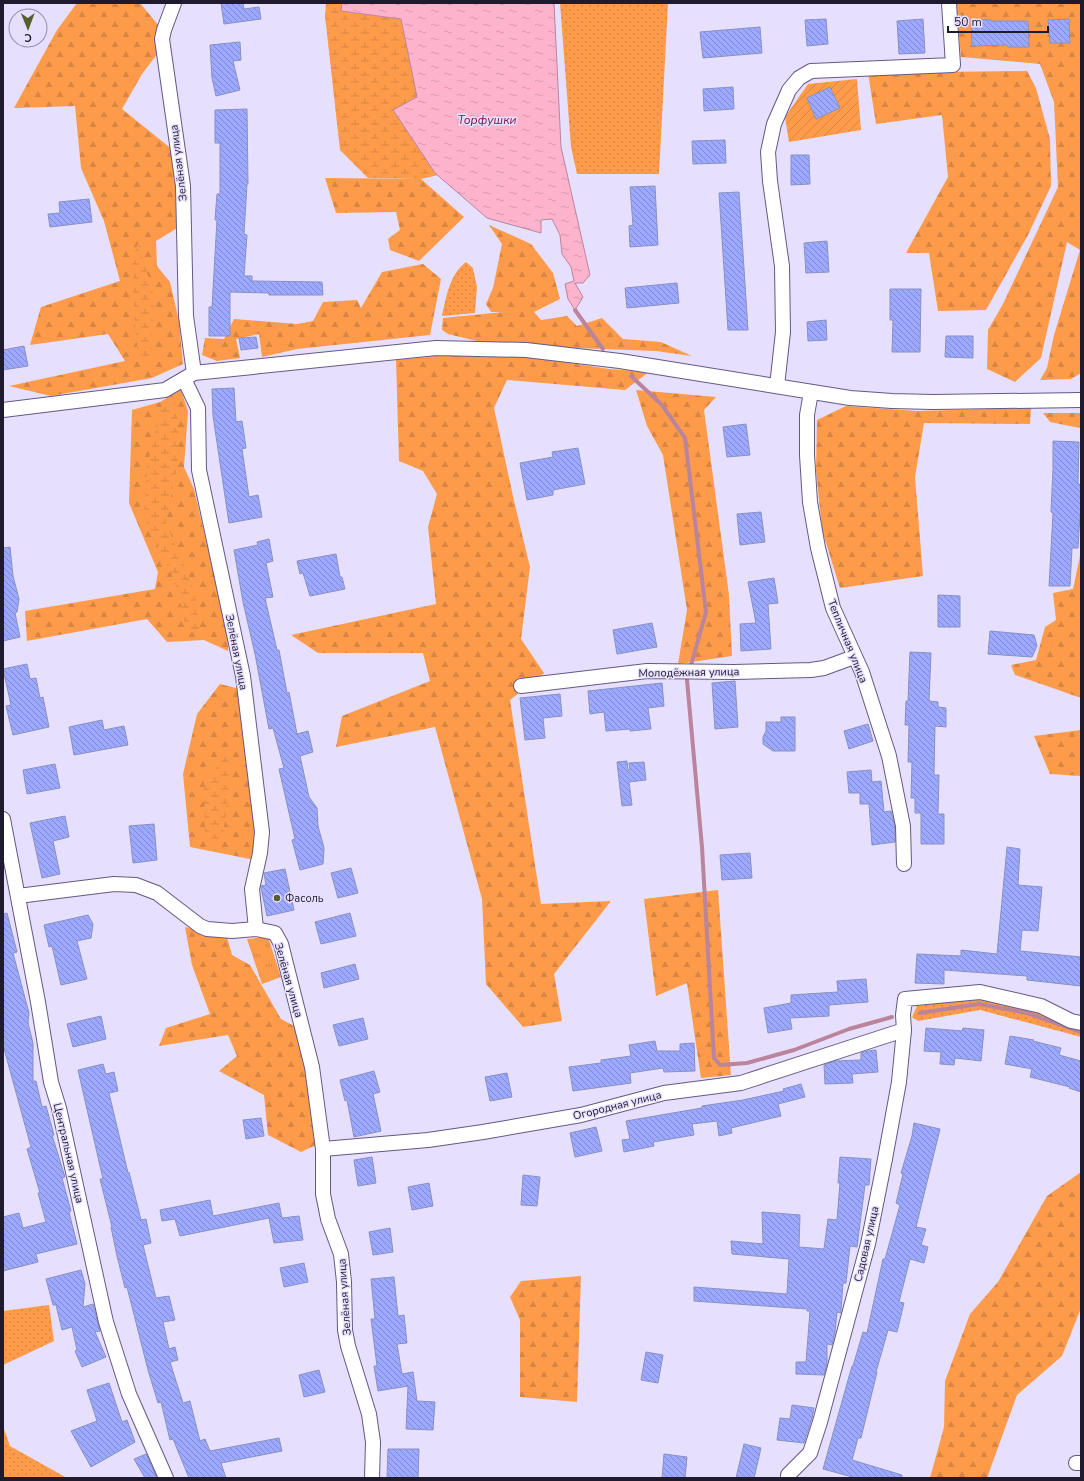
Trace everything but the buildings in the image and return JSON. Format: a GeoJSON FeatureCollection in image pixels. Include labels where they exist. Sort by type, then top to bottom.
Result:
{"type":"FeatureCollection","features":[{"type":"Feature","properties":{"kind":"street","name":"Зелёная улица"},"geometry":{"type":"LineString","coordinates":[[174,3],[162,40],[183,186],[189,376],[198,408],[200,470],[243,676],[262,832],[260,853],[252,889],[256,929],[275,933],[281,944],[312,1067],[323,1149],[323,1194],[328,1219],[341,1254],[344,1282],[345,1330],[348,1346],[369,1414],[373,1442],[372,1478]]}},
{"type":"Feature","properties":{"kind":"street"},"geometry":{"type":"LineString","coordinates":[[777,386],[783,332],[782,266],[770,181],[768,152],[774,124],[793,84],[799,78],[811,71],[953,65],[949,3]]}},
{"type":"Feature","properties":{"kind":"street"},"geometry":{"type":"LineString","coordinates":[[3,410],[164,390],[189,376],[436,348],[526,350],[620,361],[850,398],[933,402],[1081,400]]}},
{"type":"Feature","properties":{"kind":"street","name":"Тепличная улица"},"geometry":{"type":"LineString","coordinates":[[811,392],[807,415],[807,455],[810,502],[818,548],[833,608],[862,672],[889,756],[903,826],[904,864]]}},
{"type":"Feature","properties":{"kind":"street","name":"Молодёжная улица"},"geometry":{"type":"LineString","coordinates":[[521,686],[647,671],[734,672],[812,670],[824,668],[854,657]]}},
{"type":"Feature","properties":{"kind":"street","name":"Центральная улица"},"geometry":{"type":"LineString","coordinates":[[3,819],[38,1002],[51,1082],[59,1108],[106,1322],[129,1394],[166,1478]]}},
{"type":"Feature","properties":{"kind":"street"},"geometry":{"type":"LineString","coordinates":[[18,896],[114,884],[136,885],[156,893],[200,926],[208,929],[232,931],[256,929]]}},
{"type":"Feature","properties":{"kind":"street","name":"Садовая улица"},"geometry":{"type":"LineString","coordinates":[[787,1477],[810,1453],[820,1422],[868,1244],[899,1082],[904,1030],[903,1016],[905,999],[980,992],[1041,1006],[1071,1021],[1081,1023]]}},
{"type":"Feature","properties":{"kind":"street","name":"Огородная улица"},"geometry":{"type":"LineString","coordinates":[[323,1149],[428,1140],[483,1132],[581,1114],[664,1093],[742,1083],[904,1030]]}},
{"type":"Feature","properties":{"kind":"green space"},"geometry":{"type":"Polygon","coordinates":[[[77,3],[140,3],[159,26],[158,53],[142,74],[122,109],[173,150],[179,227],[156,241],[157,266],[170,282],[179,321],[183,364],[152,378],[51,396],[9,386],[125,361],[108,334],[30,345],[41,307],[120,281],[104,221],[81,168],[75,106],[14,108],[57,30],[77,3]]]}},
{"type":"Feature","properties":{"kind":"green space"},"geometry":{"type":"Polygon","coordinates":[[[326,3],[342,3],[341,11],[401,19],[417,97],[394,110],[438,175],[421,179],[368,178],[340,150],[325,16],[326,3]]]}},
{"type":"Feature","properties":{"kind":"green space"},"geometry":{"type":"Polygon","coordinates":[[[560,3],[668,3],[659,174],[577,174],[571,147],[560,3]]]}},
{"type":"Feature","properties":{"kind":"green space"},"geometry":{"type":"Polygon","coordinates":[[[956,3],[1081,3],[1081,373],[1071,379],[1040,380],[1047,368],[1054,335],[1080,250],[1067,242],[1041,358],[1015,382],[987,369],[988,330],[1003,304],[1058,187],[1054,102],[1040,64],[961,57],[956,3]]]}},
{"type":"Feature","properties":{"kind":"green space"},"geometry":{"type":"Polygon","coordinates":[[[1027,71],[1036,88],[1050,139],[1051,186],[1028,235],[986,310],[938,311],[929,253],[906,253],[948,177],[942,115],[876,124],[868,73],[1027,71]]]}},
{"type":"Feature","properties":{"kind":"green space"},"geometry":{"type":"Polygon","coordinates":[[[857,79],[861,130],[789,142],[785,117],[808,84],[857,79]]]}},
{"type":"Feature","properties":{"kind":"green space"},"geometry":{"type":"Polygon","coordinates":[[[325,178],[421,179],[464,217],[419,261],[390,250],[388,239],[400,230],[396,212],[336,213],[325,178]]]}},
{"type":"Feature","properties":{"kind":"green space"},"geometry":{"type":"Polygon","coordinates":[[[489,225],[531,244],[553,273],[560,299],[534,312],[541,320],[567,316],[577,326],[602,318],[623,339],[661,342],[692,356],[656,351],[493,345],[448,334],[442,330],[443,318],[504,312],[491,312],[486,304],[493,288],[502,244],[489,225]]]}},
{"type":"Feature","properties":{"kind":"green space"},"geometry":{"type":"Polygon","coordinates":[[[138,243],[154,296],[151,359],[138,353],[135,326],[132,261],[138,243]]]}},
{"type":"Feature","properties":{"kind":"green space"},"geometry":{"type":"Polygon","coordinates":[[[466,262],[473,268],[477,287],[475,313],[442,316],[452,279],[466,262]]]}},
{"type":"Feature","properties":{"kind":"green space"},"geometry":{"type":"Polygon","coordinates":[[[423,264],[441,279],[430,335],[297,349],[262,357],[259,334],[236,339],[240,358],[217,361],[202,355],[205,338],[224,339],[234,319],[297,324],[313,321],[323,302],[357,300],[361,308],[382,272],[423,264]]]}},
{"type":"Feature","properties":{"kind":"green space"},"geometry":{"type":"Polygon","coordinates":[[[437,356],[525,356],[609,369],[649,372],[625,390],[507,380],[494,408],[530,567],[521,639],[544,673],[510,700],[541,904],[611,901],[554,974],[562,1021],[523,1027],[486,984],[482,899],[435,727],[336,747],[342,716],[430,681],[423,653],[318,653],[291,635],[436,604],[428,527],[437,494],[423,471],[399,461],[396,360],[437,356]]]}},
{"type":"Feature","properties":{"kind":"green space"},"geometry":{"type":"Polygon","coordinates":[[[181,390],[188,411],[184,467],[194,489],[229,638],[228,651],[204,640],[167,642],[147,619],[27,641],[25,611],[155,589],[158,572],[129,503],[132,410],[160,402],[181,390]]]}},
{"type":"Feature","properties":{"kind":"green space"},"geometry":{"type":"Polygon","coordinates":[[[636,390],[716,397],[704,410],[729,595],[732,656],[678,664],[687,610],[663,455],[647,426],[636,390]]]}},
{"type":"Feature","properties":{"kind":"green space"},"geometry":{"type":"Polygon","coordinates":[[[177,404],[179,457],[166,523],[194,589],[200,634],[187,631],[174,579],[144,517],[147,465],[162,406],[177,404]]]}},
{"type":"Feature","properties":{"kind":"green space"},"geometry":{"type":"Polygon","coordinates":[[[846,406],[917,411],[1031,408],[1030,424],[924,423],[915,477],[923,576],[840,588],[822,530],[816,470],[817,420],[846,406]]]}},
{"type":"Feature","properties":{"kind":"green space"},"geometry":{"type":"Polygon","coordinates":[[[1043,413],[1081,413],[1081,466],[1080,428],[1050,422],[1043,413]]]}},
{"type":"Feature","properties":{"kind":"green space"},"geometry":{"type":"Polygon","coordinates":[[[1081,551],[1081,698],[1015,675],[1011,665],[1036,660],[1045,627],[1056,620],[1053,593],[1073,589],[1081,551]]]}},
{"type":"Feature","properties":{"kind":"green space"},"geometry":{"type":"Polygon","coordinates":[[[220,684],[240,689],[256,827],[255,860],[190,847],[183,774],[197,714],[220,684]]]}},
{"type":"Feature","properties":{"kind":"green space"},"geometry":{"type":"Polygon","coordinates":[[[1081,730],[1081,776],[1050,774],[1034,736],[1081,730]]]}},
{"type":"Feature","properties":{"kind":"green space"},"geometry":{"type":"Polygon","coordinates":[[[228,753],[230,785],[222,841],[205,837],[204,783],[228,753]]]}},
{"type":"Feature","properties":{"kind":"green space"},"geometry":{"type":"Polygon","coordinates":[[[718,890],[731,1075],[701,1078],[687,983],[656,996],[644,899],[718,890]]]}},
{"type":"Feature","properties":{"kind":"green space"},"geometry":{"type":"Polygon","coordinates":[[[185,927],[227,937],[232,955],[250,965],[281,1019],[296,1027],[305,1061],[316,1145],[301,1152],[268,1135],[264,1095],[219,1071],[237,1056],[228,1035],[159,1046],[166,1028],[210,1014],[192,965],[185,927]]]}},
{"type":"Feature","properties":{"kind":"green space"},"geometry":{"type":"Polygon","coordinates":[[[268,937],[281,977],[262,984],[247,939],[268,937]]]}},
{"type":"Feature","properties":{"kind":"green space"},"geometry":{"type":"Polygon","coordinates":[[[975,999],[1013,1004],[1049,1015],[1081,1027],[1081,1037],[980,1010],[918,1021],[912,1017],[917,1006],[975,999]]]}},
{"type":"Feature","properties":{"kind":"green space"},"geometry":{"type":"Polygon","coordinates":[[[1081,1172],[1081,1308],[1062,1356],[1017,1395],[987,1478],[930,1478],[944,1427],[945,1381],[970,1314],[998,1282],[1047,1196],[1081,1172]]]}},
{"type":"Feature","properties":{"kind":"green space"},"geometry":{"type":"Polygon","coordinates":[[[581,1276],[577,1402],[520,1397],[520,1320],[510,1297],[521,1281],[581,1276]]]}},
{"type":"Feature","properties":{"kind":"green space"},"geometry":{"type":"Polygon","coordinates":[[[49,1305],[54,1341],[3,1365],[3,1311],[49,1305]]]}},
{"type":"Feature","properties":{"kind":"green space"},"geometry":{"type":"Polygon","coordinates":[[[3,1426],[10,1446],[67,1478],[3,1478],[3,1426]]]}},
{"type":"Feature","properties":{"kind":"water","name":"Торфушки"},"geometry":{"type":"Polygon","coordinates":[[[342,3],[554,3],[561,147],[590,275],[583,283],[575,283],[583,297],[575,310],[568,299],[565,284],[574,281],[571,267],[562,254],[560,235],[552,219],[541,220],[541,233],[487,218],[435,173],[393,110],[417,97],[401,19],[341,11],[342,3]]]}},
{"type":"Feature","properties":{"kind":"waterway"},"geometry":{"type":"LineString","coordinates":[[575,310],[603,349]]}},
{"type":"Feature","properties":{"kind":"waterway"},"geometry":{"type":"LineString","coordinates":[[631,376],[662,405],[685,438],[706,612],[691,665]]}},
{"type":"Feature","properties":{"kind":"waterway"},"geometry":{"type":"LineString","coordinates":[[687,680],[702,847],[714,1058],[720,1065],[747,1063],[794,1050],[849,1029],[892,1017]]}},
{"type":"Feature","properties":{"kind":"waterway"},"geometry":{"type":"LineString","coordinates":[[920,1013],[979,1004],[1027,1013],[1081,1032]]}},
{"type":"Feature","properties":{"kind":"place","name":"Фасоль"},"geometry":{"type":"Point","coordinates":[277,898]}}]}
